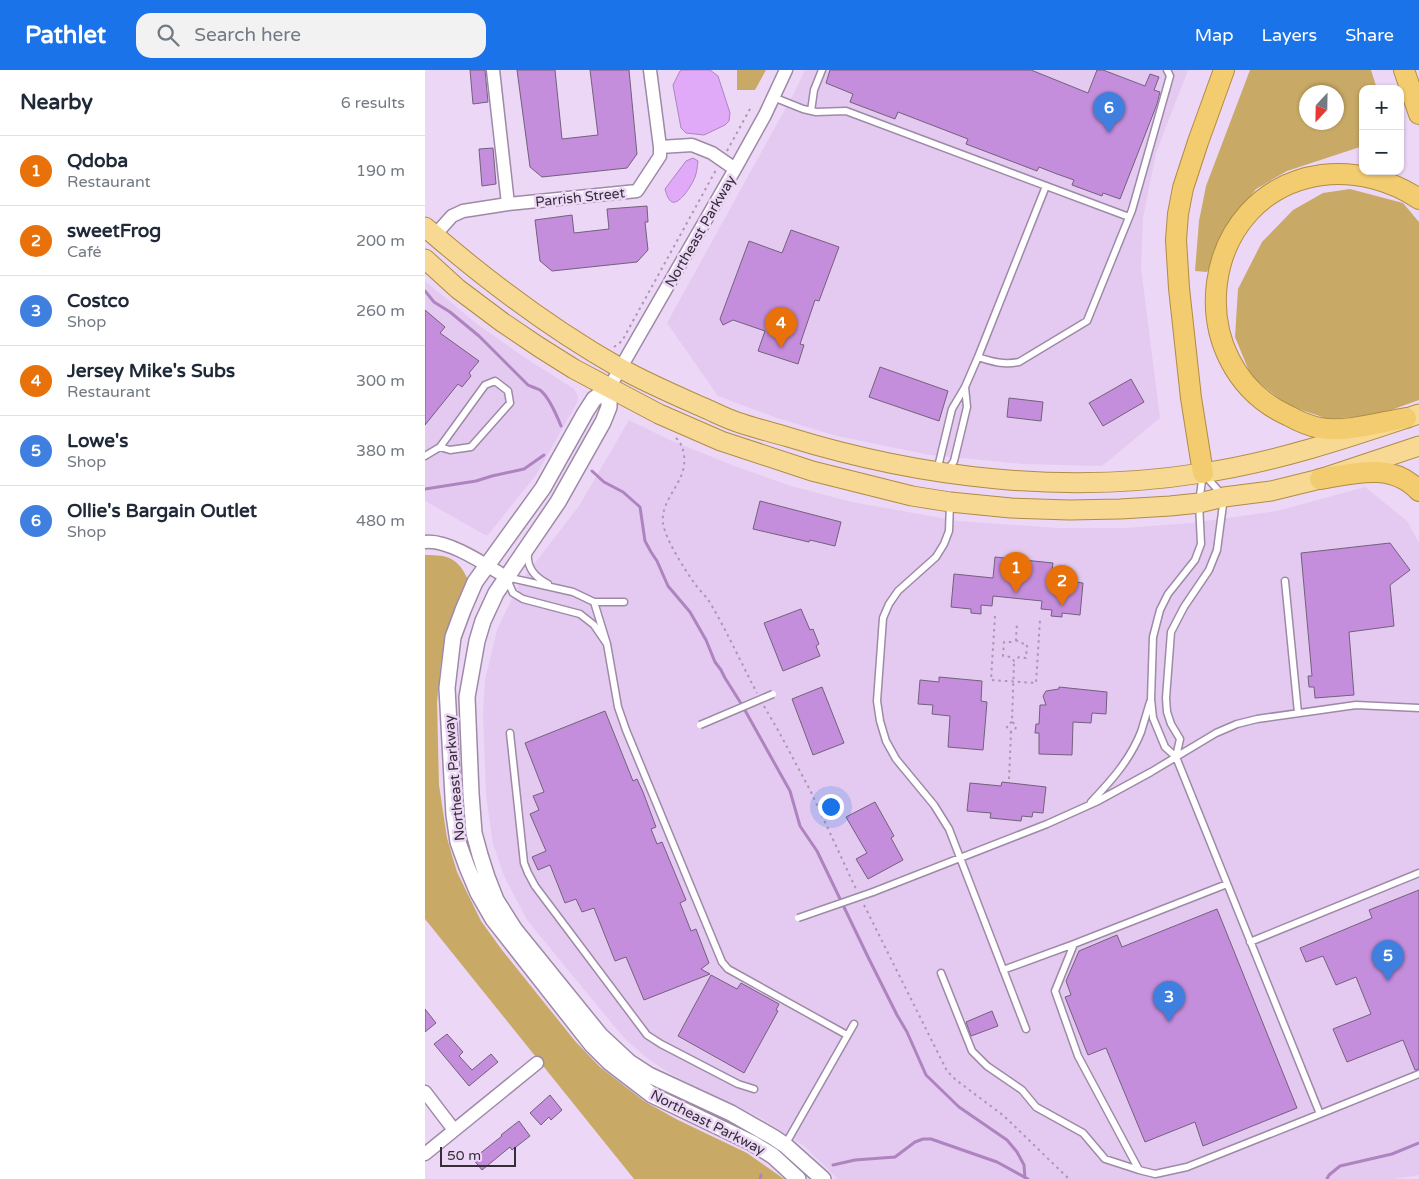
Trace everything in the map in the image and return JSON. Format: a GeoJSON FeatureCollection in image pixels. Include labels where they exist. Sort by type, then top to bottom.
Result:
{"type":"FeatureCollection","features":[{"type":"Feature","properties":{"kind":"highway"},"geometry":{"type":"LineString","coordinates":[[1203,473],[1191,398],[1179,288],[1176,240],[1183,188],[1224,70]]}},
{"type":"Feature","properties":{"kind":"highway"},"geometry":{"type":"LineString","coordinates":[[1404,70],[1419,114]]}},
{"type":"Feature","properties":{"kind":"highway"},"geometry":{"type":"LineString","coordinates":[[1413,416],[1339,430],[1320,428],[1275,410],[1254,394],[1237,373],[1220,336],[1216,301],[1220,267],[1226,248],[1236,228],[1246,216],[1280,189],[1316,176],[1357,174],[1400,188],[1419,199]]}},
{"type":"Feature","properties":{"kind":"highway"},"geometry":{"type":"LineString","coordinates":[[1320,478],[1355,473],[1389,473],[1410,482],[1419,491]]}},
{"type":"Feature","properties":{"kind":"main road"},"geometry":{"type":"LineString","coordinates":[[430,231],[474,270],[553,328],[621,368],[677,396],[735,421],[818,446],[864,458],[941,473],[1013,480],[1070,482],[1118,482],[1169,478],[1203,473],[1310,449],[1413,416]]}},
{"type":"Feature","properties":{"kind":"main road"},"geometry":{"type":"LineString","coordinates":[[425,259],[458,288],[502,322],[567,365],[659,414],[721,441],[813,470],[903,494],[950,502],[1011,508],[1069,510],[1120,509],[1199,503],[1224,497],[1271,491],[1320,478],[1419,446]]}},
{"type":"Feature","properties":{"kind":"main road"},"geometry":{"type":"LineString","coordinates":[[779,460],[812,460],[851,469],[933,483],[940,481],[941,473]]}},
{"type":"Feature","properties":{"kind":"main road"},"geometry":{"type":"LineString","coordinates":[[950,502],[955,492],[963,488],[1041,494],[1087,492],[1118,482]]}},
{"type":"Feature","properties":{"kind":"street"},"geometry":{"type":"LineString","coordinates":[[493,70],[508,204]]}},
{"type":"Feature","properties":{"kind":"street","name":"Parrish Street"},"geometry":{"type":"LineString","coordinates":[[430,231],[463,211],[508,204],[637,191],[660,156],[650,70]]}},
{"type":"Feature","properties":{"kind":"street","name":"Northeast Parkway"},"geometry":{"type":"LineString","coordinates":[[785,70],[735,169],[609,388],[594,399],[543,488],[475,582],[453,637],[447,688],[454,815],[458,842],[478,893],[493,919],[592,1045],[609,1062],[652,1095],[752,1143],[777,1160],[798,1179]]}},
{"type":"Feature","properties":{"kind":"street"},"geometry":{"type":"LineString","coordinates":[[660,147],[692,145],[712,152],[735,169]]}},
{"type":"Feature","properties":{"kind":"street","name":"Northeast Parkway"},"geometry":{"type":"LineString","coordinates":[[609,388],[609,407],[603,422],[558,502],[506,577],[493,600],[479,634],[467,697],[474,833],[496,900],[515,930],[601,1034],[629,1062],[649,1075],[731,1113],[773,1137],[785,1145],[823,1179]]}},
{"type":"Feature","properties":{"kind":"street"},"geometry":{"type":"LineString","coordinates":[[425,542],[439,542],[487,565],[506,577]]}},
{"type":"Feature","properties":{"kind":"street"},"geometry":{"type":"LineString","coordinates":[[425,1154],[537,1063]]}},
{"type":"Feature","properties":{"kind":"street"},"geometry":{"type":"LineString","coordinates":[[425,1092],[454,1130]]}},
{"type":"Feature","properties":{"kind":"lane"},"geometry":{"type":"LineString","coordinates":[[811,111],[814,90],[822,70]]}},
{"type":"Feature","properties":{"kind":"lane"},"geometry":{"type":"LineString","coordinates":[[978,358],[999,364],[1019,362],[1087,321],[1129,217],[1170,76],[1167,70]]}},
{"type":"Feature","properties":{"kind":"lane"},"geometry":{"type":"LineString","coordinates":[[773,97],[811,111],[846,111],[1129,217]]}},
{"type":"Feature","properties":{"kind":"lane"},"geometry":{"type":"LineString","coordinates":[[941,473],[952,409],[965,387],[978,358],[1046,186]]}},
{"type":"Feature","properties":{"kind":"lane"},"geometry":{"type":"LineString","coordinates":[[425,456],[440,447],[485,385],[495,381],[508,391],[510,403],[471,447],[450,450],[440,447]]}},
{"type":"Feature","properties":{"kind":"lane"},"geometry":{"type":"LineString","coordinates":[[941,473],[954,460],[967,406],[965,387]]}},
{"type":"Feature","properties":{"kind":"lane"},"geometry":{"type":"LineString","coordinates":[[1176,757],[1180,739],[1171,724],[1167,712],[1166,698],[1171,632],[1184,607],[1209,570],[1217,550],[1224,497],[1203,473]]}},
{"type":"Feature","properties":{"kind":"lane"},"geometry":{"type":"LineString","coordinates":[[1203,473],[1199,503],[1201,544],[1195,560],[1168,594],[1155,625],[1151,698],[1153,718],[1165,747],[1176,757],[1320,1114]]}},
{"type":"Feature","properties":{"kind":"lane"},"geometry":{"type":"LineString","coordinates":[[950,502],[949,531],[944,544],[936,557],[898,591],[889,604],[883,618],[877,701],[887,741],[896,759],[934,805],[949,829],[1026,1029]]}},
{"type":"Feature","properties":{"kind":"lane"},"geometry":{"type":"LineString","coordinates":[[529,546],[527,556],[533,574],[554,588]]}},
{"type":"Feature","properties":{"kind":"lane"},"geometry":{"type":"LineString","coordinates":[[506,577],[573,592],[594,602],[624,602]]}},
{"type":"Feature","properties":{"kind":"lane"},"geometry":{"type":"LineString","coordinates":[[506,577],[513,593],[523,600],[580,614],[594,625],[607,644]]}},
{"type":"Feature","properties":{"kind":"lane"},"geometry":{"type":"LineString","coordinates":[[1285,581],[1298,713]]}},
{"type":"Feature","properties":{"kind":"lane"},"geometry":{"type":"LineString","coordinates":[[594,602],[607,644],[619,707],[626,730],[722,962],[728,969],[847,1035]]}},
{"type":"Feature","properties":{"kind":"lane"},"geometry":{"type":"LineString","coordinates":[[700,725],[773,694]]}},
{"type":"Feature","properties":{"kind":"lane"},"geometry":{"type":"LineString","coordinates":[[1088,806],[1122,768],[1141,732],[1151,698]]}},
{"type":"Feature","properties":{"kind":"lane"},"geometry":{"type":"LineString","coordinates":[[798,918],[873,892],[1088,806],[1151,772],[1216,733],[1237,724],[1257,719],[1356,706],[1419,708]]}},
{"type":"Feature","properties":{"kind":"lane"},"geometry":{"type":"LineString","coordinates":[[510,733],[524,863],[535,886],[647,1035],[738,1084],[754,1089]]}},
{"type":"Feature","properties":{"kind":"lane"},"geometry":{"type":"LineString","coordinates":[[1251,942],[1419,873]]}},
{"type":"Feature","properties":{"kind":"lane"},"geometry":{"type":"LineString","coordinates":[[1003,970],[1227,884]]}},
{"type":"Feature","properties":{"kind":"lane"},"geometry":{"type":"LineString","coordinates":[[1074,944],[1055,992],[1078,1056],[1139,1170]]}},
{"type":"Feature","properties":{"kind":"lane"},"geometry":{"type":"LineString","coordinates":[[941,974],[972,1051],[987,1066],[1022,1090],[1037,1107],[1083,1133],[1105,1160],[1155,1174],[1187,1167],[1419,1074]]}},
{"type":"Feature","properties":{"kind":"lane"},"geometry":{"type":"LineString","coordinates":[[777,1160],[854,1024]]}},
{"type":"Feature","properties":{"kind":"path"},"geometry":{"type":"LineString","coordinates":[[729,148],[751,107]]}},
{"type":"Feature","properties":{"kind":"path"},"geometry":{"type":"LineString","coordinates":[[609,347],[622,341],[717,169]]}},
{"type":"Feature","properties":{"kind":"path"},"geometry":{"type":"LineString","coordinates":[[676,438],[680,442],[685,464],[676,487],[664,509],[662,520],[664,529],[686,571],[708,598],[757,694]]}},
{"type":"Feature","properties":{"kind":"path"},"geometry":{"type":"LineString","coordinates":[[995,616],[991,680],[1013,682],[1036,683],[1040,620]]}},
{"type":"Feature","properties":{"kind":"path"},"geometry":{"type":"LineString","coordinates":[[1016,640],[1017,622]]}},
{"type":"Feature","properties":{"kind":"path"},"geometry":{"type":"LineString","coordinates":[[1015,661],[1011,657],[1003,656],[1004,642],[1016,640]]}},
{"type":"Feature","properties":{"kind":"path"},"geometry":{"type":"LineString","coordinates":[[1011,732],[1016,727],[1012,722],[1015,661],[1019,657],[1026,658],[1027,644],[1016,640]]}},
{"type":"Feature","properties":{"kind":"path"},"geometry":{"type":"LineString","coordinates":[[762,703],[811,792],[857,891]]}},
{"type":"Feature","properties":{"kind":"path"},"geometry":{"type":"LineString","coordinates":[[1009,779],[1011,732],[1007,727],[1012,722]]}},
{"type":"Feature","properties":{"kind":"path"},"geometry":{"type":"LineString","coordinates":[[861,899],[947,1071],[1004,1116],[1069,1179]]}},
{"type":"Feature","properties":{"kind":"shaded area"},"geometry":{"type":"Polygon","coordinates":[[[682,70],[710,70],[718,76],[730,113],[729,121],[725,125],[704,135],[686,133],[681,128],[673,85],[682,70]]]}},
{"type":"Feature","properties":{"kind":"shaded area"},"geometry":{"type":"Polygon","coordinates":[[[737,70],[766,70],[755,90],[737,90],[737,70]]]}},
{"type":"Feature","properties":{"kind":"shaded area"},"geometry":{"type":"Polygon","coordinates":[[[805,70],[1188,70],[1156,153],[1143,218],[1141,268],[1160,418],[1102,466],[1023,464],[930,455],[837,436],[777,418],[718,396],[667,323],[805,70]]]}},
{"type":"Feature","properties":{"kind":"shaded area"},"geometry":{"type":"Polygon","coordinates":[[[1250,70],[1371,70],[1376,85],[1359,85],[1359,147],[1287,171],[1256,189],[1239,211],[1207,272],[1195,271],[1199,221],[1206,186],[1250,70]]]}},
{"type":"Feature","properties":{"kind":"shaded area"},"geometry":{"type":"Polygon","coordinates":[[[693,158],[698,161],[694,180],[679,200],[672,202],[668,198],[665,189],[686,161],[693,158]]]}},
{"type":"Feature","properties":{"kind":"shaded area"},"geometry":{"type":"Polygon","coordinates":[[[1350,189],[1403,203],[1419,222],[1419,400],[1377,415],[1328,419],[1287,405],[1251,376],[1235,337],[1238,289],[1262,242],[1293,210],[1323,193],[1350,189]]]}},
{"type":"Feature","properties":{"kind":"shaded area"},"geometry":{"type":"Polygon","coordinates":[[[425,281],[477,324],[574,389],[578,396],[577,403],[536,475],[487,536],[425,501],[425,281]]]}},
{"type":"Feature","properties":{"kind":"shaded area"},"geometry":{"type":"Polygon","coordinates":[[[629,420],[672,441],[791,486],[852,502],[958,521],[1058,528],[1125,528],[1191,523],[1277,511],[1365,487],[1407,521],[1419,543],[1419,1175],[1393,1179],[838,1179],[804,1146],[761,1118],[674,1076],[648,1059],[624,1038],[527,920],[504,876],[493,844],[486,795],[483,714],[485,680],[497,630],[519,584],[579,506],[629,420]]]}},
{"type":"Feature","properties":{"kind":"shaded area"},"geometry":{"type":"Polygon","coordinates":[[[425,555],[452,559],[460,567],[468,580],[450,623],[441,662],[437,702],[439,785],[447,838],[457,872],[481,921],[575,1041],[600,1067],[644,1101],[676,1119],[747,1153],[784,1179],[634,1179],[425,919],[425,555]]]}},
{"type":"Feature","properties":{"kind":"building"},"geometry":{"type":"Polygon","coordinates":[[[470,70],[485,70],[488,102],[473,104],[470,70]]]}},
{"type":"Feature","properties":{"kind":"building"},"geometry":{"type":"Polygon","coordinates":[[[517,70],[555,70],[562,139],[598,135],[590,70],[629,70],[637,154],[627,168],[542,177],[530,167],[517,70]]]}},
{"type":"Feature","properties":{"kind":"building"},"geometry":{"type":"Polygon","coordinates":[[[830,70],[1031,70],[1088,93],[1097,70],[1103,70],[1145,86],[1150,74],[1159,77],[1154,90],[1160,92],[1120,199],[1103,193],[1102,196],[1072,185],[1074,180],[1039,167],[1037,171],[966,144],[968,139],[898,112],[895,119],[850,102],[853,94],[826,83],[830,70]]]}},
{"type":"Feature","properties":{"kind":"building"},"geometry":{"type":"Polygon","coordinates":[[[493,148],[496,184],[482,186],[479,149],[493,148]]]}},
{"type":"Feature","properties":{"kind":"building"},"geometry":{"type":"Polygon","coordinates":[[[647,206],[648,222],[645,222],[648,250],[637,262],[552,271],[540,261],[535,220],[572,215],[574,233],[609,229],[607,209],[647,206]]]}},
{"type":"Feature","properties":{"kind":"building"},"geometry":{"type":"Polygon","coordinates":[[[791,230],[839,247],[819,301],[815,300],[800,344],[804,345],[798,364],[758,351],[765,331],[733,320],[723,325],[720,319],[749,241],[782,253],[791,230]]]}},
{"type":"Feature","properties":{"kind":"building"},"geometry":{"type":"Polygon","coordinates":[[[425,310],[445,327],[440,333],[479,361],[469,373],[471,376],[462,387],[458,384],[425,425],[425,310]]]}},
{"type":"Feature","properties":{"kind":"building"},"geometry":{"type":"Polygon","coordinates":[[[880,367],[948,391],[939,421],[869,397],[880,367]]]}},
{"type":"Feature","properties":{"kind":"building"},"geometry":{"type":"Polygon","coordinates":[[[1131,379],[1144,402],[1103,426],[1089,403],[1131,379]]]}},
{"type":"Feature","properties":{"kind":"building"},"geometry":{"type":"Polygon","coordinates":[[[1009,398],[1043,402],[1041,421],[1007,417],[1009,398]]]}},
{"type":"Feature","properties":{"kind":"building"},"geometry":{"type":"Polygon","coordinates":[[[760,501],[841,522],[835,546],[753,529],[760,501]]]}},
{"type":"Feature","properties":{"kind":"building"},"geometry":{"type":"Polygon","coordinates":[[[1390,543],[1410,570],[1390,585],[1394,626],[1349,632],[1354,695],[1315,698],[1314,687],[1309,687],[1308,676],[1312,676],[1301,553],[1390,543]]]}},
{"type":"Feature","properties":{"kind":"building"},"geometry":{"type":"Polygon","coordinates":[[[995,557],[1053,563],[1051,579],[1083,583],[1080,615],[1062,613],[1062,617],[1051,616],[1052,610],[1041,609],[1042,601],[993,596],[992,606],[981,605],[981,614],[971,613],[971,609],[951,607],[954,574],[993,578],[995,557]]]}},
{"type":"Feature","properties":{"kind":"building"},"geometry":{"type":"Polygon","coordinates":[[[801,609],[810,630],[813,629],[819,644],[816,646],[820,656],[783,671],[764,623],[801,609]]]}},
{"type":"Feature","properties":{"kind":"building"},"geometry":{"type":"Polygon","coordinates":[[[939,677],[982,681],[981,701],[987,702],[983,750],[948,747],[950,716],[932,714],[933,705],[918,704],[920,680],[939,682],[939,677]]]}},
{"type":"Feature","properties":{"kind":"building"},"geometry":{"type":"Polygon","coordinates":[[[822,687],[844,743],[813,755],[792,699],[822,687]]]}},
{"type":"Feature","properties":{"kind":"building"},"geometry":{"type":"Polygon","coordinates":[[[1059,687],[1107,692],[1106,714],[1092,713],[1091,723],[1073,722],[1072,755],[1039,754],[1039,733],[1035,733],[1036,724],[1039,724],[1040,705],[1046,705],[1043,696],[1046,691],[1059,689],[1059,687]]]}},
{"type":"Feature","properties":{"kind":"building"},"geometry":{"type":"Polygon","coordinates":[[[605,711],[633,781],[637,779],[643,792],[656,827],[651,829],[657,844],[662,842],[686,900],[680,903],[691,931],[696,929],[709,963],[701,969],[710,974],[644,1000],[626,957],[615,961],[594,908],[582,912],[576,899],[565,903],[550,865],[538,870],[532,857],[546,851],[530,814],[539,810],[533,796],[544,792],[525,743],[605,711]]]}},
{"type":"Feature","properties":{"kind":"building"},"geometry":{"type":"Polygon","coordinates":[[[1002,782],[1046,787],[1043,813],[1033,812],[1032,817],[1022,816],[1021,821],[990,818],[991,813],[967,811],[970,783],[1001,786],[1002,782]]]}},
{"type":"Feature","properties":{"kind":"building"},"geometry":{"type":"Polygon","coordinates":[[[875,802],[894,836],[891,838],[903,860],[868,879],[856,859],[867,853],[846,817],[875,802]]]}},
{"type":"Feature","properties":{"kind":"building"},"geometry":{"type":"Polygon","coordinates":[[[1419,890],[1419,1069],[1415,1070],[1403,1040],[1347,1062],[1333,1029],[1371,1014],[1356,977],[1336,985],[1323,956],[1306,962],[1300,948],[1372,918],[1369,910],[1419,890]]]}},
{"type":"Feature","properties":{"kind":"building"},"geometry":{"type":"Polygon","coordinates":[[[1217,909],[1297,1108],[1203,1146],[1195,1122],[1145,1142],[1106,1048],[1088,1055],[1065,997],[1071,995],[1066,981],[1079,951],[1117,935],[1122,947],[1217,909]]]}},
{"type":"Feature","properties":{"kind":"building"},"geometry":{"type":"Polygon","coordinates":[[[711,975],[737,989],[741,983],[779,1004],[776,1010],[778,1011],[744,1073],[678,1036],[711,975]]]}},
{"type":"Feature","properties":{"kind":"building"},"geometry":{"type":"Polygon","coordinates":[[[425,1009],[436,1023],[425,1032],[425,1009]]]}},
{"type":"Feature","properties":{"kind":"building"},"geometry":{"type":"Polygon","coordinates":[[[992,1011],[998,1026],[971,1036],[966,1022],[992,1011]]]}},
{"type":"Feature","properties":{"kind":"building"},"geometry":{"type":"Polygon","coordinates":[[[447,1034],[463,1052],[459,1056],[472,1070],[491,1054],[498,1062],[469,1086],[434,1044],[447,1034]]]}},
{"type":"Feature","properties":{"kind":"building"},"geometry":{"type":"Polygon","coordinates":[[[550,1095],[562,1110],[551,1120],[549,1117],[541,1125],[530,1113],[550,1095]]]}},
{"type":"Feature","properties":{"kind":"building"},"geometry":{"type":"Polygon","coordinates":[[[519,1121],[530,1136],[512,1150],[510,1147],[482,1170],[473,1159],[519,1121]]]}},
{"type":"Feature","properties":{"kind":"waterway"},"geometry":{"type":"LineString","coordinates":[[425,291],[434,302],[450,312],[479,336],[528,385],[540,390],[547,397],[561,426]]}},
{"type":"Feature","properties":{"kind":"waterway"},"geometry":{"type":"LineString","coordinates":[[425,489],[476,481],[524,469],[544,455]]}},
{"type":"Feature","properties":{"kind":"waterway"},"geometry":{"type":"LineString","coordinates":[[592,471],[604,482],[623,492],[640,507],[645,541],[657,561],[668,586],[690,612],[706,640],[715,662],[742,705],[790,791],[800,826],[817,851],[868,957],[907,1032],[926,1075],[959,1107],[1007,1140],[1017,1152],[1024,1165],[1025,1178]]}},
{"type":"Feature","properties":{"kind":"waterway"},"geometry":{"type":"LineString","coordinates":[[833,1165],[855,1160],[895,1157],[915,1142],[931,1139],[997,1162],[1028,1179]]}},
{"type":"Feature","properties":{"kind":"waterway"},"geometry":{"type":"LineString","coordinates":[[1327,1179],[1340,1166],[1392,1154],[1419,1143]]}},
{"type":"Feature","properties":{"kind":"waterway"},"geometry":{"type":"LineString","coordinates":[[760,1179],[761,1175]]}},
{"type":"Feature","properties":{"kind":"place","name":"Ollie's Bargain Outlet"},"geometry":{"type":"Point","coordinates":[1109,133]}},
{"type":"Feature","properties":{"kind":"place","name":"Jersey Mike's Subs"},"geometry":{"type":"Point","coordinates":[781,348]}},
{"type":"Feature","properties":{"kind":"place","name":"Qdoba"},"geometry":{"type":"Point","coordinates":[1016,593]}},
{"type":"Feature","properties":{"kind":"place","name":"sweetFrog"},"geometry":{"type":"Point","coordinates":[1062,606]}},
{"type":"Feature","properties":{"kind":"place","name":"Lowe's"},"geometry":{"type":"Point","coordinates":[1388,981]}},
{"type":"Feature","properties":{"kind":"place","name":"Costco"},"geometry":{"type":"Point","coordinates":[1169,1022]}}]}
